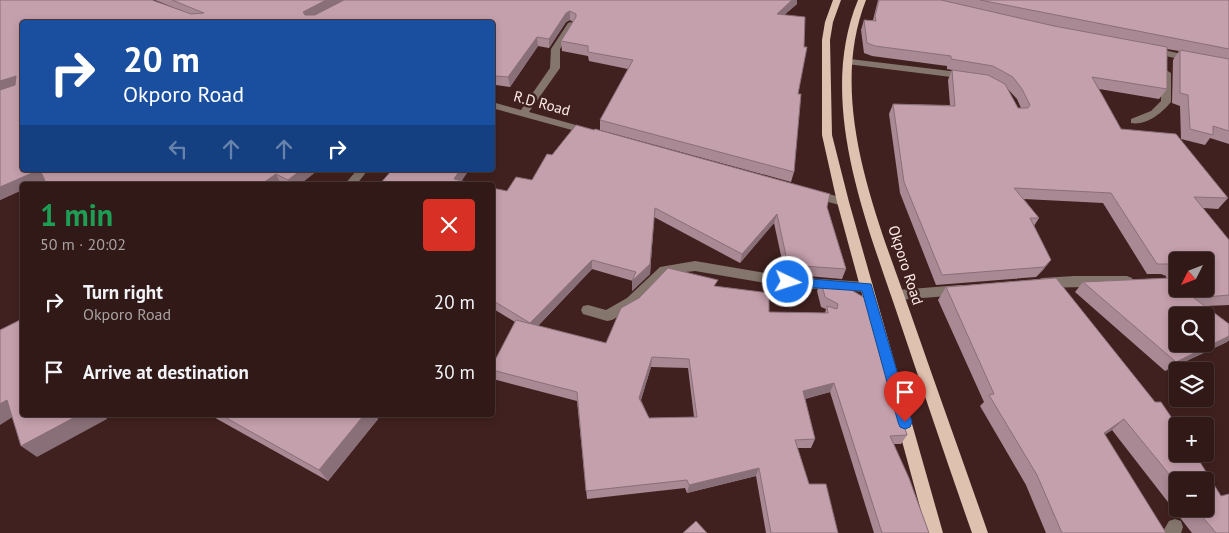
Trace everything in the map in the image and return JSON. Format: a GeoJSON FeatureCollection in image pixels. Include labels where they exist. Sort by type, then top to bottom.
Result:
{"type":"FeatureCollection","features":[{"type":"Feature","properties":{"kind":"main road"},"geometry":{"type":"LineString","coordinates":[[837,0],[829,22],[826,40],[825,118],[829,150],[935,533]]}},
{"type":"Feature","properties":{"kind":"main road","name":"Okporo Road"},"geometry":{"type":"LineString","coordinates":[[862,0],[856,15],[850,62],[850,113],[853,146],[898,295],[980,533]]}},
{"type":"Feature","properties":{"kind":"street"},"geometry":{"type":"LineString","coordinates":[[523,114],[555,68],[552,55],[556,45],[571,25]]}},
{"type":"Feature","properties":{"kind":"street"},"geometry":{"type":"LineString","coordinates":[[1137,48],[1202,60]]}},
{"type":"Feature","properties":{"kind":"street"},"geometry":{"type":"LineString","coordinates":[[1135,121],[1155,113],[1166,102],[1167,53]]}},
{"type":"Feature","properties":{"kind":"street"},"geometry":{"type":"LineString","coordinates":[[850,62],[979,78]]}},
{"type":"Feature","properties":{"kind":"street","name":"R.D Road"},"geometry":{"type":"LineString","coordinates":[[495,106],[598,134]]}},
{"type":"Feature","properties":{"kind":"street"},"geometry":{"type":"LineString","coordinates":[[353,182],[361,172]]}},
{"type":"Feature","properties":{"kind":"street"},"geometry":{"type":"LineString","coordinates":[[805,192],[843,202]]}},
{"type":"Feature","properties":{"kind":"street"},"geometry":{"type":"LineString","coordinates":[[588,310],[607,316],[632,302],[664,270],[695,266],[788,282],[867,287]]}},
{"type":"Feature","properties":{"kind":"street"},"geometry":{"type":"LineString","coordinates":[[1028,284],[1074,281],[1141,281]]}},
{"type":"Feature","properties":{"kind":"street"},"geometry":{"type":"LineString","coordinates":[[898,295],[972,289]]}},
{"type":"Feature","properties":{"kind":"building"},"geometry":{"type":"Polygon","coordinates":[[[0,0],[152,0],[191,14],[204,13],[172,0],[326,0],[303,12],[305,15],[315,15],[344,0],[792,0],[777,14],[805,17],[804,47],[807,47],[798,94],[801,94],[794,172],[600,120],[633,60],[588,52],[588,46],[561,41],[576,17],[576,14],[570,11],[566,13],[549,39],[537,37],[508,77],[495,76],[495,20],[20,20],[20,172],[34,172],[0,187],[0,90],[15,85],[16,76],[0,81],[0,0]]]}},
{"type":"Feature","properties":{"kind":"building"},"geometry":{"type":"Polygon","coordinates":[[[879,0],[941,0],[1054,26],[1167,47],[1167,89],[1092,77],[1121,129],[1176,134],[1228,198],[1194,197],[1229,240],[1229,295],[1214,296],[1214,252],[1169,252],[1169,264],[1157,264],[1111,193],[1014,188],[1039,218],[1030,218],[1051,260],[1044,267],[942,275],[904,182],[893,104],[955,106],[952,70],[988,75],[1005,84],[1018,108],[1028,108],[1030,105],[1013,77],[993,66],[951,59],[951,56],[875,46],[867,43],[864,20],[876,21],[875,16],[879,0]]]}},
{"type":"Feature","properties":{"kind":"building"},"geometry":{"type":"Polygon","coordinates":[[[980,0],[1229,0],[1229,49],[980,0]]]}},
{"type":"Feature","properties":{"kind":"building"},"geometry":{"type":"Polygon","coordinates":[[[1180,50],[1229,59],[1229,131],[1213,126],[1213,135],[1190,129],[1188,95],[1180,93],[1180,50]]]}},
{"type":"Feature","properties":{"kind":"building"},"geometry":{"type":"Polygon","coordinates":[[[576,125],[830,194],[827,207],[846,269],[788,265],[777,214],[742,254],[655,208],[650,264],[632,281],[636,272],[592,260],[530,323],[495,302],[495,189],[507,191],[516,177],[532,180],[547,154],[552,155],[576,125]]]}},
{"type":"Feature","properties":{"kind":"building"},"geometry":{"type":"Polygon","coordinates":[[[41,172],[298,172],[288,180],[276,174],[264,182],[46,182],[41,172]]]}},
{"type":"Feature","properties":{"kind":"building"},"geometry":{"type":"Polygon","coordinates":[[[390,172],[459,172],[454,179],[466,182],[382,182],[390,172]]]}},
{"type":"Feature","properties":{"kind":"building"},"geometry":{"type":"Polygon","coordinates":[[[668,268],[718,280],[714,286],[769,293],[769,312],[828,313],[827,306],[837,309],[838,304],[825,297],[821,281],[850,283],[853,291],[865,298],[892,392],[894,391],[907,435],[890,436],[909,478],[929,533],[882,533],[834,383],[803,391],[815,439],[795,440],[809,484],[826,484],[838,533],[771,533],[759,468],[689,485],[687,480],[586,491],[577,392],[495,371],[495,360],[516,320],[606,343],[621,308],[639,298],[668,268]],[[652,357],[639,398],[649,418],[697,417],[689,359],[652,357]]]}},
{"type":"Feature","properties":{"kind":"building"},"geometry":{"type":"Polygon","coordinates":[[[1056,278],[1155,402],[1161,402],[1171,417],[1169,417],[1169,462],[1200,462],[1206,472],[1169,472],[1169,474],[1124,419],[1104,433],[1166,533],[1062,533],[1037,475],[989,395],[994,394],[946,287],[1056,278]]]}},
{"type":"Feature","properties":{"kind":"building"},"geometry":{"type":"Polygon","coordinates":[[[1169,278],[1169,298],[1194,298],[1206,307],[1169,307],[1169,352],[1196,352],[1176,362],[1083,282],[1169,278]]]}},
{"type":"Feature","properties":{"kind":"building"},"geometry":{"type":"Polygon","coordinates":[[[1214,313],[1229,324],[1229,336],[1214,343],[1214,313]]]}},
{"type":"Feature","properties":{"kind":"building"},"geometry":{"type":"Polygon","coordinates":[[[20,320],[20,417],[75,417],[21,446],[7,400],[0,404],[0,330],[20,320]]]}},
{"type":"Feature","properties":{"kind":"building"},"geometry":{"type":"Polygon","coordinates":[[[225,417],[362,417],[319,470],[225,417]]]}},
{"type":"Feature","properties":{"kind":"building"},"geometry":{"type":"Polygon","coordinates":[[[1214,485],[1221,496],[1229,494],[1229,533],[1216,533],[1203,517],[1214,517],[1214,485]]]}},
{"type":"Feature","properties":{"kind":"building"},"geometry":{"type":"Polygon","coordinates":[[[696,521],[707,533],[683,533],[696,521]]]}},
{"type":"Feature","properties":{"kind":"route"},"geometry":{"type":"LineString","coordinates":[[788,282],[867,287],[905,422]]}}]}
